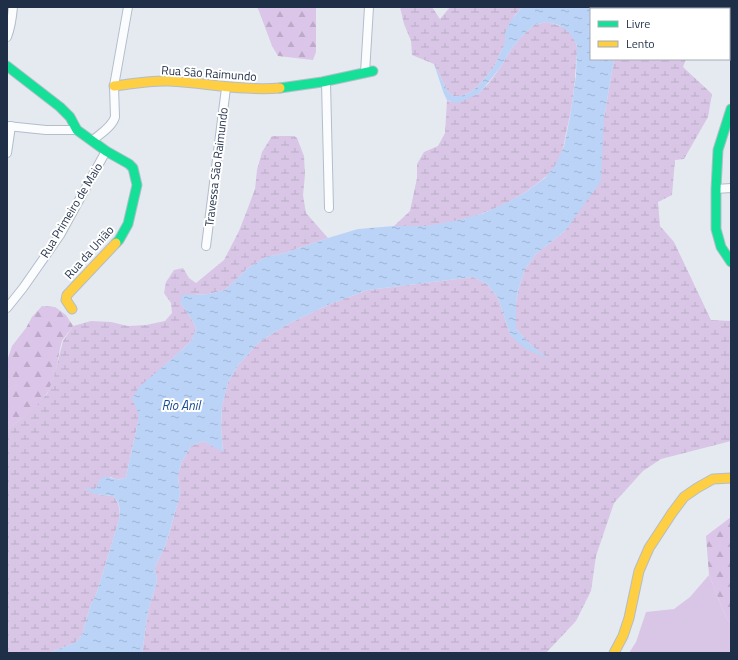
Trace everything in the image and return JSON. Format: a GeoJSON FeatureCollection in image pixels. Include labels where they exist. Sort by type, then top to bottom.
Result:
{"type":"FeatureCollection","features":[{"type":"Feature","properties":{"kind":"street"},"geometry":{"type":"LineString","coordinates":[[7,37],[11,27],[12,7]]}},
{"type":"Feature","properties":{"kind":"street"},"geometry":{"type":"LineString","coordinates":[[93,140],[114,121],[114,86],[128,7]]}},
{"type":"Feature","properties":{"kind":"street"},"geometry":{"type":"LineString","coordinates":[[369,7],[369,72]]}},
{"type":"Feature","properties":{"kind":"street"},"geometry":{"type":"LineString","coordinates":[[7,66],[60,107],[70,117],[77,130],[93,140],[106,151]]}},
{"type":"Feature","properties":{"kind":"street","name":"Rua São Raimundo"},"geometry":{"type":"LineString","coordinates":[[114,86],[168,81],[226,88],[269,89],[310,85],[369,72]]}},
{"type":"Feature","properties":{"kind":"street"},"geometry":{"type":"LineString","coordinates":[[326,82],[329,208]]}},
{"type":"Feature","properties":{"kind":"street","name":"Travessa São Raimundo"},"geometry":{"type":"LineString","coordinates":[[206,246],[226,88]]}},
{"type":"Feature","properties":{"kind":"street"},"geometry":{"type":"LineString","coordinates":[[731,109],[718,150],[716,189],[716,229],[721,247],[731,262]]}},
{"type":"Feature","properties":{"kind":"street"},"geometry":{"type":"LineString","coordinates":[[7,153],[9,126],[46,130],[77,130]]}},
{"type":"Feature","properties":{"kind":"street","name":"Rua da União"},"geometry":{"type":"LineString","coordinates":[[72,309],[66,300],[67,295],[119,240],[128,224],[137,185],[133,168],[129,164],[106,151]]}},
{"type":"Feature","properties":{"kind":"street","name":"Rua Primeiro de Maio"},"geometry":{"type":"LineString","coordinates":[[7,308],[60,235],[106,151]]}},
{"type":"Feature","properties":{"kind":"street"},"geometry":{"type":"LineString","coordinates":[[716,189],[731,188]]}},
{"type":"Feature","properties":{"kind":"street"},"geometry":{"type":"LineString","coordinates":[[614,653],[623,636],[629,618],[639,571],[649,548],[672,513],[684,497],[697,488],[713,479],[731,478]]}},
{"type":"Feature","properties":{"kind":"green space"},"geometry":{"type":"Polygon","coordinates":[[[257,7],[316,7],[316,52],[313,60],[278,56],[272,46],[257,7]]]}},
{"type":"Feature","properties":{"kind":"green space"},"geometry":{"type":"Polygon","coordinates":[[[400,7],[432,7],[440,19],[450,7],[522,7],[515,15],[505,34],[505,43],[494,67],[471,92],[461,96],[453,96],[448,92],[434,64],[412,55],[411,41],[404,24],[400,7]]]}},
{"type":"Feature","properties":{"kind":"green space"},"geometry":{"type":"Polygon","coordinates":[[[627,7],[705,7],[704,8],[627,7]]]}},
{"type":"Feature","properties":{"kind":"green space"},"geometry":{"type":"Polygon","coordinates":[[[546,22],[556,24],[568,31],[574,38],[577,47],[574,88],[570,115],[560,158],[556,165],[532,188],[518,197],[489,211],[443,224],[394,226],[410,211],[417,178],[417,164],[424,152],[438,146],[445,133],[447,100],[451,102],[478,94],[488,84],[502,65],[509,52],[522,36],[534,25],[546,22]]]}},
{"type":"Feature","properties":{"kind":"green space"},"geometry":{"type":"Polygon","coordinates":[[[614,60],[686,60],[683,67],[712,94],[708,117],[684,159],[675,160],[672,195],[658,202],[660,226],[674,242],[711,320],[731,321],[731,441],[661,459],[643,471],[614,503],[596,556],[591,591],[576,621],[546,653],[142,653],[148,611],[157,581],[155,567],[166,544],[180,495],[178,475],[182,461],[191,446],[203,441],[223,451],[221,427],[222,406],[228,382],[239,364],[259,342],[288,324],[330,304],[368,290],[473,277],[487,284],[498,298],[510,334],[547,358],[531,345],[516,329],[516,302],[519,287],[525,269],[536,254],[565,231],[604,118],[614,60]]]}},
{"type":"Feature","properties":{"kind":"green space"},"geometry":{"type":"Polygon","coordinates":[[[272,136],[294,136],[297,138],[304,156],[305,175],[303,195],[306,213],[328,238],[285,253],[266,257],[248,268],[225,290],[209,294],[193,295],[180,302],[196,328],[192,340],[165,365],[138,412],[138,422],[126,477],[122,479],[115,479],[111,477],[100,480],[95,489],[86,489],[100,495],[113,496],[119,507],[119,520],[82,635],[75,643],[49,653],[7,653],[7,429],[34,408],[47,394],[54,377],[63,341],[73,326],[91,321],[111,322],[128,326],[146,325],[165,321],[172,313],[171,303],[164,293],[166,282],[174,270],[183,268],[189,278],[196,283],[224,260],[239,231],[255,189],[257,170],[262,152],[272,136]]]}},
{"type":"Feature","properties":{"kind":"green space"},"geometry":{"type":"Polygon","coordinates":[[[42,306],[55,307],[66,315],[73,326],[62,341],[51,387],[41,401],[29,413],[7,429],[7,361],[12,346],[26,328],[32,317],[42,306]]]}},
{"type":"Feature","properties":{"kind":"green space"},"geometry":{"type":"Polygon","coordinates":[[[731,517],[731,626],[724,613],[709,575],[706,536],[731,517]]]}},
{"type":"Feature","properties":{"kind":"green space"},"geometry":{"type":"Polygon","coordinates":[[[709,575],[724,613],[731,626],[731,653],[629,653],[636,642],[646,612],[674,609],[690,597],[709,575]]]}},
{"type":"Feature","properties":{"kind":"water","name":"Rio Anil"},"geometry":{"type":"Polygon","coordinates":[[[522,7],[627,7],[590,8],[590,60],[614,60],[604,118],[601,181],[565,231],[536,254],[525,269],[519,287],[516,302],[516,329],[531,345],[549,359],[526,349],[516,341],[510,334],[498,298],[487,284],[473,277],[368,290],[330,304],[288,324],[259,342],[239,364],[228,382],[222,406],[221,427],[223,452],[203,441],[191,446],[182,461],[178,475],[180,495],[166,544],[155,567],[157,581],[148,611],[142,653],[49,653],[75,643],[82,635],[90,607],[97,592],[120,513],[119,504],[113,496],[98,495],[85,488],[95,489],[100,480],[104,477],[122,479],[126,477],[138,422],[138,412],[132,399],[139,387],[192,340],[196,328],[180,302],[183,294],[209,294],[225,290],[248,268],[266,257],[285,253],[358,229],[394,226],[426,226],[459,220],[484,213],[526,192],[545,178],[556,164],[564,146],[576,75],[577,45],[570,33],[559,25],[546,22],[534,25],[522,36],[509,52],[502,65],[483,89],[478,94],[460,102],[455,103],[447,100],[434,64],[448,92],[453,96],[461,96],[471,92],[494,67],[505,43],[505,34],[509,23],[522,7]]]}},
{"type":"Feature","properties":{"kind":"traffic: fast"},"geometry":{"type":"LineString","coordinates":[[7,66],[60,107],[70,117],[77,130],[133,168],[137,185],[128,224],[116,243]]}},
{"type":"Feature","properties":{"kind":"traffic: fast"},"geometry":{"type":"LineString","coordinates":[[280,88],[322,82],[373,71]]}},
{"type":"Feature","properties":{"kind":"traffic: fast"},"geometry":{"type":"LineString","coordinates":[[731,109],[718,150],[716,189],[716,229],[721,247],[731,262]]}},
{"type":"Feature","properties":{"kind":"traffic: slow"},"geometry":{"type":"LineString","coordinates":[[114,86],[162,81],[239,88],[280,88]]}},
{"type":"Feature","properties":{"kind":"traffic: slow"},"geometry":{"type":"LineString","coordinates":[[72,309],[66,300],[67,295],[116,243]]}},
{"type":"Feature","properties":{"kind":"traffic: slow"},"geometry":{"type":"LineString","coordinates":[[614,653],[623,636],[629,618],[639,571],[649,548],[672,513],[684,497],[697,488],[713,479],[731,478]]}}]}
